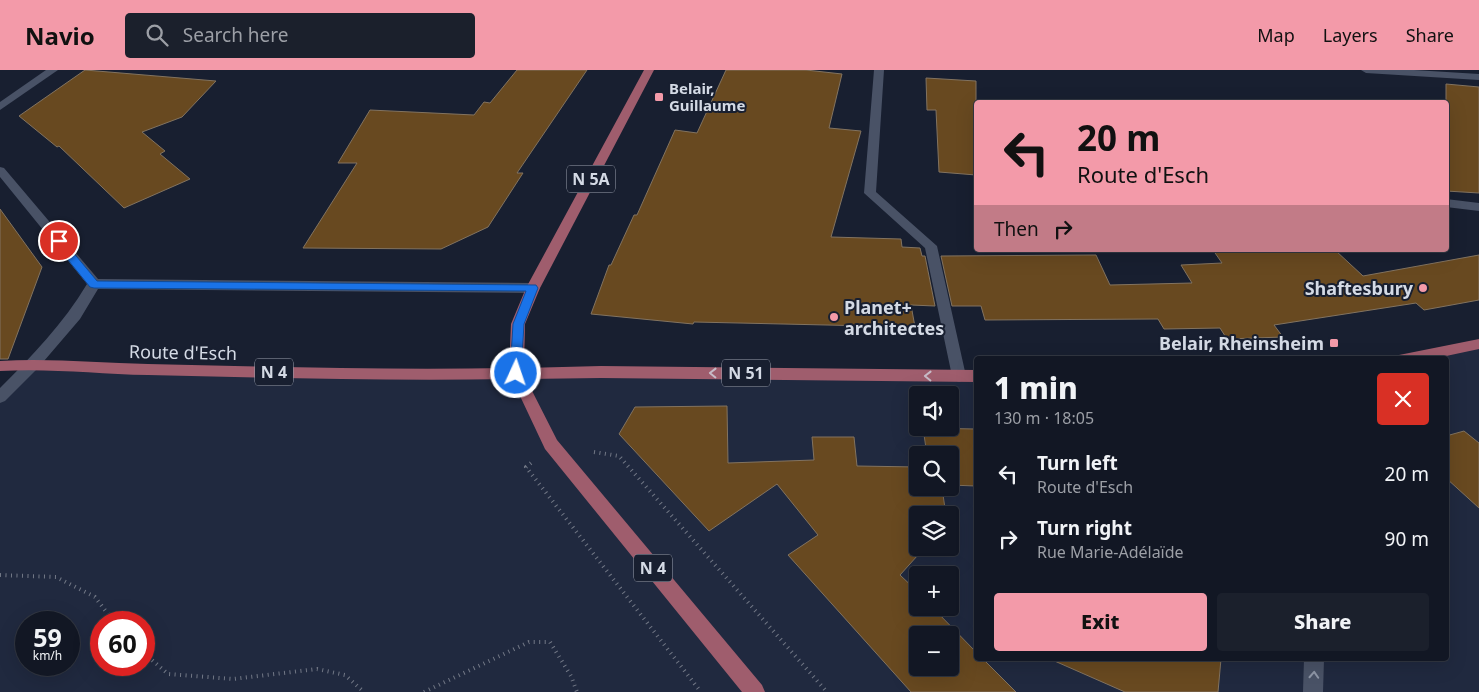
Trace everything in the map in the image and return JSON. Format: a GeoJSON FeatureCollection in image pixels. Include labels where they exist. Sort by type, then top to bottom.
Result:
{"type":"FeatureCollection","features":[{"type":"Feature","properties":{"kind":"main road","name":"N 5A"},"geometry":{"type":"LineString","coordinates":[[516,373],[518,324],[532,288],[649,70]]}},
{"type":"Feature","properties":{"kind":"main road"},"geometry":{"type":"LineString","coordinates":[[1419,356],[1479,344]]}},
{"type":"Feature","properties":{"kind":"main road","name":"Route d'Esch"},"geometry":{"type":"LineString","coordinates":[[0,366],[33,364],[107,370],[421,375],[516,373]]}},
{"type":"Feature","properties":{"kind":"main road","name":"N 51"},"geometry":{"type":"LineString","coordinates":[[516,373],[601,372],[974,376]]}},
{"type":"Feature","properties":{"kind":"main road","name":"N 4"},"geometry":{"type":"LineString","coordinates":[[516,373],[551,444],[755,692]]}},
{"type":"Feature","properties":{"kind":"street"},"geometry":{"type":"LineString","coordinates":[[0,107],[53,70]]}},
{"type":"Feature","properties":{"kind":"street"},"geometry":{"type":"LineString","coordinates":[[878,70],[870,193],[931,246],[959,376]]}},
{"type":"Feature","properties":{"kind":"street"},"geometry":{"type":"LineString","coordinates":[[1366,70],[1479,78]]}},
{"type":"Feature","properties":{"kind":"street"},"geometry":{"type":"LineString","coordinates":[[0,170],[94,284],[532,288]]}},
{"type":"Feature","properties":{"kind":"street"},"geometry":{"type":"LineString","coordinates":[[1449,203],[1479,207]]}},
{"type":"Feature","properties":{"kind":"street"},"geometry":{"type":"LineString","coordinates":[[0,397],[33,364],[75,316],[94,284]]}},
{"type":"Feature","properties":{"kind":"street"},"geometry":{"type":"LineString","coordinates":[[1313,692],[1314,661]]}},
{"type":"Feature","properties":{"kind":"path"},"geometry":{"type":"LineString","coordinates":[[701,692],[526,467],[551,444],[619,456],[826,692]]}},
{"type":"Feature","properties":{"kind":"path"},"geometry":{"type":"LineString","coordinates":[[0,575],[56,577],[95,598],[105,611]]}},
{"type":"Feature","properties":{"kind":"path"},"geometry":{"type":"LineString","coordinates":[[424,692],[529,642],[550,642],[571,676],[577,692]]}},
{"type":"Feature","properties":{"kind":"path"},"geometry":{"type":"LineString","coordinates":[[155,663],[168,674],[234,679],[317,669],[346,675],[364,692]]}},
{"type":"Feature","properties":{"kind":"shaded area"},"geometry":{"type":"Polygon","coordinates":[[[1479,344],[1479,692],[0,692],[0,397],[33,364],[974,376],[974,661],[1449,661],[1449,356],[1419,356],[1479,344]]]}},
{"type":"Feature","properties":{"kind":"building"},"geometry":{"type":"Polygon","coordinates":[[[85,70],[216,81],[182,117],[142,132],[165,151],[160,154],[190,179],[124,208],[59,146],[57,147],[19,116],[85,70]]]}},
{"type":"Feature","properties":{"kind":"building"},"geometry":{"type":"Polygon","coordinates":[[[517,70],[587,70],[517,173],[523,173],[488,227],[441,249],[303,248],[357,163],[338,163],[370,110],[474,115],[484,102],[490,103],[517,70]]]}},
{"type":"Feature","properties":{"kind":"building"},"geometry":{"type":"Polygon","coordinates":[[[726,70],[806,70],[842,74],[829,128],[861,131],[831,237],[901,239],[902,247],[920,248],[922,256],[925,256],[935,306],[911,305],[915,327],[694,322],[693,324],[591,314],[609,265],[611,265],[634,215],[637,215],[675,130],[697,133],[726,70]]]}},
{"type":"Feature","properties":{"kind":"building"},"geometry":{"type":"Polygon","coordinates":[[[926,78],[976,81],[976,100],[974,100],[974,175],[939,172],[936,110],[927,110],[926,78]]]}},
{"type":"Feature","properties":{"kind":"building"},"geometry":{"type":"Polygon","coordinates":[[[1446,84],[1479,87],[1479,193],[1449,191],[1449,100],[1446,100],[1446,84]]]}},
{"type":"Feature","properties":{"kind":"building"},"geometry":{"type":"Polygon","coordinates":[[[0,209],[42,267],[8,359],[0,359],[0,209]]]}},
{"type":"Feature","properties":{"kind":"building"},"geometry":{"type":"Polygon","coordinates":[[[1214,252],[1337,252],[1363,276],[1479,255],[1479,300],[1424,310],[1416,303],[1274,325],[1283,337],[1227,339],[1220,328],[1164,329],[1158,319],[985,320],[981,306],[952,306],[941,256],[1096,255],[1110,285],[1192,283],[1181,265],[1222,263],[1214,252]]]}},
{"type":"Feature","properties":{"kind":"building"},"geometry":{"type":"Polygon","coordinates":[[[727,406],[728,463],[814,460],[812,437],[854,437],[857,466],[909,467],[909,496],[943,496],[945,506],[909,506],[909,556],[917,556],[900,575],[909,584],[909,616],[941,616],[951,626],[909,626],[909,676],[959,676],[959,635],[974,650],[974,661],[985,661],[1016,692],[911,692],[788,555],[818,535],[777,484],[709,531],[619,434],[635,407],[727,406]]]}},
{"type":"Feature","properties":{"kind":"building"},"geometry":{"type":"Polygon","coordinates":[[[959,429],[974,429],[974,486],[959,485],[959,446],[926,446],[924,436],[959,436],[959,429]]]}},
{"type":"Feature","properties":{"kind":"building"},"geometry":{"type":"Polygon","coordinates":[[[1464,431],[1479,443],[1479,508],[1449,481],[1449,435],[1464,431]]]}},
{"type":"Feature","properties":{"kind":"building"},"geometry":{"type":"Polygon","coordinates":[[[1055,661],[1221,661],[1218,692],[1125,692],[1055,661]]]}},
{"type":"Feature","properties":{"kind":"place","name":"Belair, Guillaume"},"geometry":{"type":"Point","coordinates":[659,97]}},
{"type":"Feature","properties":{"kind":"place","name":"Shaftesbury"},"geometry":{"type":"Point","coordinates":[1423,288]}},
{"type":"Feature","properties":{"kind":"place","name":"Planet+ architectes"},"geometry":{"type":"Point","coordinates":[834,317]}},
{"type":"Feature","properties":{"kind":"place","name":"Belair, Rheinsheim"},"geometry":{"type":"Point","coordinates":[1334,343]}},
{"type":"Feature","properties":{"kind":"route"},"geometry":{"type":"LineString","coordinates":[[59,241],[94,284],[532,288],[518,324],[516,373]]}}]}
